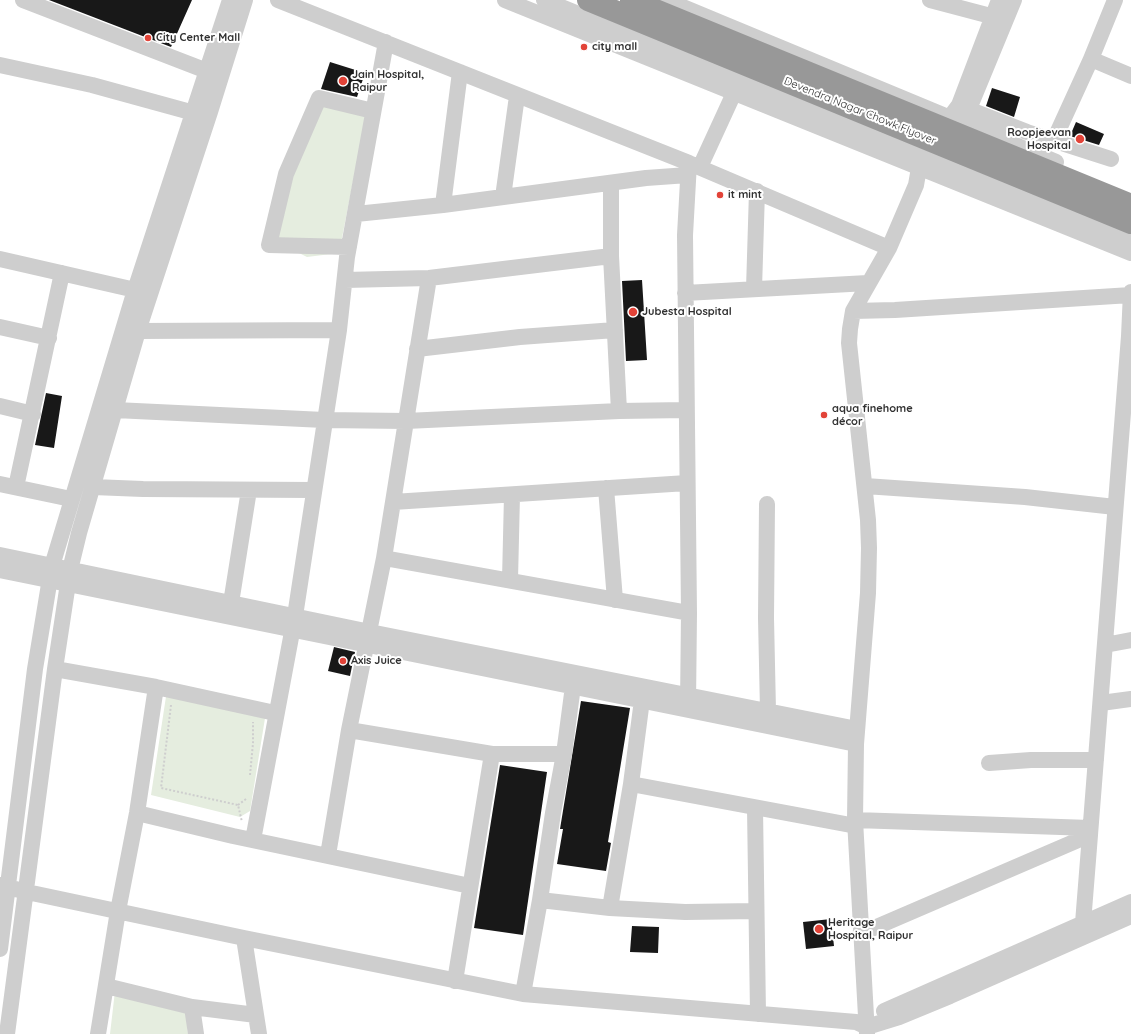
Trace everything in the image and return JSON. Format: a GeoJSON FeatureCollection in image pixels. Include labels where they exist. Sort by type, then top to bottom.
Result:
{"type":"FeatureCollection","features":[{"type":"Feature","properties":{"kind":"highway","name":"Devendra Nagar Chowk Flyover"},"geometry":{"type":"LineString","coordinates":[[588,0],[1131,223]]}},
{"type":"Feature","properties":{"kind":"highway","name":"Devendra Nagar Chowk Flyover"},"geometry":{"type":"LineString","coordinates":[[631,0],[1131,205]]}},
{"type":"Feature","properties":{"kind":"street"},"geometry":{"type":"LineString","coordinates":[[24,0],[207,71]]}},
{"type":"Feature","properties":{"kind":"street"},"geometry":{"type":"LineString","coordinates":[[0,949],[4,886],[50,573],[71,499],[131,330],[194,113],[230,0]]}},
{"type":"Feature","properties":{"kind":"street"},"geometry":{"type":"LineString","coordinates":[[142,292],[210,112],[245,0]]}},
{"type":"Feature","properties":{"kind":"street"},"geometry":{"type":"LineString","coordinates":[[278,0],[460,72],[692,168],[757,191],[889,248]]}},
{"type":"Feature","properties":{"kind":"street"},"geometry":{"type":"LineString","coordinates":[[505,0],[734,93],[1131,239]]}},
{"type":"Feature","properties":{"kind":"street"},"geometry":{"type":"LineString","coordinates":[[544,0],[929,164],[1131,253]]}},
{"type":"Feature","properties":{"kind":"street"},"geometry":{"type":"LineString","coordinates":[[666,0],[960,114],[1131,194]]}},
{"type":"Feature","properties":{"kind":"street"},"geometry":{"type":"LineString","coordinates":[[930,0],[999,18]]}},
{"type":"Feature","properties":{"kind":"street"},"geometry":{"type":"LineString","coordinates":[[999,0],[999,18]]}},
{"type":"Feature","properties":{"kind":"street"},"geometry":{"type":"LineString","coordinates":[[864,1025],[856,823],[857,736],[868,593],[869,548],[865,486],[849,343],[853,311],[889,248],[916,185],[960,114],[999,18],[1014,0]]}},
{"type":"Feature","properties":{"kind":"street"},"geometry":{"type":"LineString","coordinates":[[1054,140],[1091,59],[1115,0]]}},
{"type":"Feature","properties":{"kind":"street"},"geometry":{"type":"LineString","coordinates":[[249,839],[293,623],[339,330],[349,246],[386,42]]}},
{"type":"Feature","properties":{"kind":"street"},"geometry":{"type":"LineString","coordinates":[[1091,59],[1131,76]]}},
{"type":"Feature","properties":{"kind":"street"},"geometry":{"type":"LineString","coordinates":[[0,65],[92,85],[194,113]]}},
{"type":"Feature","properties":{"kind":"street"},"geometry":{"type":"LineString","coordinates":[[443,205],[460,72]]}},
{"type":"Feature","properties":{"kind":"street"},"geometry":{"type":"LineString","coordinates":[[688,702],[689,613],[684,235],[692,168],[734,93]]}},
{"type":"Feature","properties":{"kind":"street"},"geometry":{"type":"LineString","coordinates":[[503,197],[517,96]]}},
{"type":"Feature","properties":{"kind":"street"},"geometry":{"type":"LineString","coordinates":[[349,246],[269,245],[286,174],[319,98],[373,111]]}},
{"type":"Feature","properties":{"kind":"street"},"geometry":{"type":"LineString","coordinates":[[960,114],[1054,140],[1111,159]]}},
{"type":"Feature","properties":{"kind":"street"},"geometry":{"type":"LineString","coordinates":[[356,214],[443,205],[611,183],[692,168]]}},
{"type":"Feature","properties":{"kind":"street"},"geometry":{"type":"LineString","coordinates":[[611,183],[611,256],[619,410]]}},
{"type":"Feature","properties":{"kind":"street"},"geometry":{"type":"LineString","coordinates":[[754,289],[757,191]]}},
{"type":"Feature","properties":{"kind":"street"},"geometry":{"type":"LineString","coordinates":[[345,280],[429,278],[611,256]]}},
{"type":"Feature","properties":{"kind":"street"},"geometry":{"type":"LineString","coordinates":[[0,259],[142,292]]}},
{"type":"Feature","properties":{"kind":"street"},"geometry":{"type":"LineString","coordinates":[[16,487],[33,414],[62,273]]}},
{"type":"Feature","properties":{"kind":"street"},"geometry":{"type":"LineString","coordinates":[[328,855],[349,730],[369,639],[384,558],[429,278]]}},
{"type":"Feature","properties":{"kind":"street"},"geometry":{"type":"LineString","coordinates":[[685,294],[868,283]]}},
{"type":"Feature","properties":{"kind":"street"},"geometry":{"type":"LineString","coordinates":[[853,311],[894,310],[1131,293],[1130,336],[1090,831],[1086,929]]}},
{"type":"Feature","properties":{"kind":"street"},"geometry":{"type":"LineString","coordinates":[[0,327],[49,338]]}},
{"type":"Feature","properties":{"kind":"street"},"geometry":{"type":"LineString","coordinates":[[131,330],[339,330]]}},
{"type":"Feature","properties":{"kind":"street"},"geometry":{"type":"LineString","coordinates":[[7,1034],[27,892],[55,669],[69,577],[92,487],[115,410],[131,330]]}},
{"type":"Feature","properties":{"kind":"street"},"geometry":{"type":"LineString","coordinates":[[417,349],[520,337],[616,330]]}},
{"type":"Feature","properties":{"kind":"street"},"geometry":{"type":"LineString","coordinates":[[0,406],[33,414]]}},
{"type":"Feature","properties":{"kind":"street"},"geometry":{"type":"LineString","coordinates":[[115,410],[324,420],[406,421],[619,410],[686,410]]}},
{"type":"Feature","properties":{"kind":"street"},"geometry":{"type":"LineString","coordinates":[[393,502],[687,483]]}},
{"type":"Feature","properties":{"kind":"street"},"geometry":{"type":"LineString","coordinates":[[0,484],[71,499]]}},
{"type":"Feature","properties":{"kind":"street"},"geometry":{"type":"LineString","coordinates":[[865,486],[1025,497],[1115,507]]}},
{"type":"Feature","properties":{"kind":"street"},"geometry":{"type":"LineString","coordinates":[[92,487],[314,490]]}},
{"type":"Feature","properties":{"kind":"street"},"geometry":{"type":"LineString","coordinates":[[606,488],[615,600]]}},
{"type":"Feature","properties":{"kind":"street"},"geometry":{"type":"LineString","coordinates":[[231,603],[249,490]]}},
{"type":"Feature","properties":{"kind":"street"},"geometry":{"type":"LineString","coordinates":[[510,580],[512,495]]}},
{"type":"Feature","properties":{"kind":"street"},"geometry":{"type":"LineString","coordinates":[[767,504],[766,618],[768,711]]}},
{"type":"Feature","properties":{"kind":"street"},"geometry":{"type":"LineString","coordinates":[[0,555],[50,573],[369,639],[857,736]]}},
{"type":"Feature","properties":{"kind":"street"},"geometry":{"type":"LineString","coordinates":[[384,558],[689,613]]}},
{"type":"Feature","properties":{"kind":"street"},"geometry":{"type":"LineString","coordinates":[[0,570],[50,573]]}},
{"type":"Feature","properties":{"kind":"street"},"geometry":{"type":"LineString","coordinates":[[69,577],[231,603],[293,623]]}},
{"type":"Feature","properties":{"kind":"street"},"geometry":{"type":"LineString","coordinates":[[369,639],[573,686],[642,700],[688,702],[768,711],[857,736]]}},
{"type":"Feature","properties":{"kind":"street"},"geometry":{"type":"LineString","coordinates":[[1105,644],[1131,640]]}},
{"type":"Feature","properties":{"kind":"street"},"geometry":{"type":"LineString","coordinates":[[55,669],[156,687],[275,713]]}},
{"type":"Feature","properties":{"kind":"street"},"geometry":{"type":"LineString","coordinates":[[523,994],[564,754],[573,686]]}},
{"type":"Feature","properties":{"kind":"street"},"geometry":{"type":"LineString","coordinates":[[98,1034],[118,911],[137,813],[156,687]]}},
{"type":"Feature","properties":{"kind":"street"},"geometry":{"type":"LineString","coordinates":[[610,908],[631,784],[642,700]]}},
{"type":"Feature","properties":{"kind":"street"},"geometry":{"type":"LineString","coordinates":[[1101,704],[1131,700]]}},
{"type":"Feature","properties":{"kind":"street"},"geometry":{"type":"LineString","coordinates":[[349,730],[492,754],[564,754]]}},
{"type":"Feature","properties":{"kind":"street"},"geometry":{"type":"LineString","coordinates":[[455,981],[492,754]]}},
{"type":"Feature","properties":{"kind":"street"},"geometry":{"type":"LineString","coordinates":[[989,764],[1031,760],[1096,760]]}},
{"type":"Feature","properties":{"kind":"street"},"geometry":{"type":"LineString","coordinates":[[631,784],[755,808],[856,823],[1090,831]]}},
{"type":"Feature","properties":{"kind":"street"},"geometry":{"type":"LineString","coordinates":[[755,808],[758,1014]]}},
{"type":"Feature","properties":{"kind":"street"},"geometry":{"type":"LineString","coordinates":[[137,813],[249,839],[470,886]]}},
{"type":"Feature","properties":{"kind":"street"},"geometry":{"type":"LineString","coordinates":[[860,934],[1090,831]]}},
{"type":"Feature","properties":{"kind":"street"},"geometry":{"type":"LineString","coordinates":[[4,886],[244,938],[523,994],[758,1014],[864,1025],[899,1017],[950,996],[1086,929],[1131,902]]}},
{"type":"Feature","properties":{"kind":"street"},"geometry":{"type":"LineString","coordinates":[[540,900],[610,908],[685,912],[756,911]]}},
{"type":"Feature","properties":{"kind":"street"},"geometry":{"type":"LineString","coordinates":[[1086,929],[1131,916]]}},
{"type":"Feature","properties":{"kind":"street"},"geometry":{"type":"LineString","coordinates":[[244,938],[259,1034]]}},
{"type":"Feature","properties":{"kind":"street"},"geometry":{"type":"LineString","coordinates":[[106,986],[192,1007],[256,1015]]}},
{"type":"Feature","properties":{"kind":"street"},"geometry":{"type":"LineString","coordinates":[[192,1007],[196,1034]]}},
{"type":"Feature","properties":{"kind":"path"},"geometry":{"type":"LineString","coordinates":[[171,701],[161,788],[238,805],[248,798]]}},
{"type":"Feature","properties":{"kind":"path"},"geometry":{"type":"LineString","coordinates":[[249,782],[253,744],[253,714]]}},
{"type":"Feature","properties":{"kind":"path"},"geometry":{"type":"LineString","coordinates":[[238,805],[249,839]]}},
{"type":"Feature","properties":{"kind":"shaded area"},"geometry":{"type":"Polygon","coordinates":[[[319,96],[367,110],[339,253],[307,257],[283,245],[269,229],[319,96]]]}},
{"type":"Feature","properties":{"kind":"shaded area"},"geometry":{"type":"Polygon","coordinates":[[[167,690],[266,712],[250,811],[240,817],[151,795],[167,690]]]}},
{"type":"Feature","properties":{"kind":"shaded area"},"geometry":{"type":"Polygon","coordinates":[[[115,991],[185,1007],[188,1034],[110,1034],[115,991]]]}},
{"type":"Feature","properties":{"kind":"building","name":"City Center Mall"},"geometry":{"type":"Polygon","coordinates":[[[49,0],[192,0],[171,47],[49,0]]]}},
{"type":"Feature","properties":{"kind":"building"},"geometry":{"type":"Polygon","coordinates":[[[330,62],[365,73],[357,97],[321,89],[330,62]]]}},
{"type":"Feature","properties":{"kind":"building"},"geometry":{"type":"Polygon","coordinates":[[[992,88],[1020,97],[1014,117],[986,106],[992,88]]]}},
{"type":"Feature","properties":{"kind":"building"},"geometry":{"type":"Polygon","coordinates":[[[1076,122],[1104,134],[1099,145],[1070,136],[1076,122]]]}},
{"type":"Feature","properties":{"kind":"building"},"geometry":{"type":"Polygon","coordinates":[[[642,280],[647,360],[626,361],[622,281],[642,280]]]}},
{"type":"Feature","properties":{"kind":"building"},"geometry":{"type":"Polygon","coordinates":[[[46,393],[62,396],[54,448],[35,445],[46,393]]]}},
{"type":"Feature","properties":{"kind":"building","name":"Axis Juice"},"geometry":{"type":"Polygon","coordinates":[[[334,647],[355,652],[350,676],[328,671],[334,647]]]}},
{"type":"Feature","properties":{"kind":"building"},"geometry":{"type":"Polygon","coordinates":[[[581,701],[630,708],[608,842],[611,843],[606,871],[557,864],[563,829],[560,829],[581,701]]]}},
{"type":"Feature","properties":{"kind":"building"},"geometry":{"type":"Polygon","coordinates":[[[500,765],[547,772],[523,935],[474,928],[500,765]]]}},
{"type":"Feature","properties":{"kind":"building"},"geometry":{"type":"Polygon","coordinates":[[[831,919],[834,946],[806,949],[803,922],[831,919]]]}},
{"type":"Feature","properties":{"kind":"building"},"geometry":{"type":"Polygon","coordinates":[[[632,926],[659,927],[658,953],[630,952],[632,926]]]}},
{"type":"Feature","properties":{"kind":"place","name":"City Center Mall"},"geometry":{"type":"Point","coordinates":[148,38]}},
{"type":"Feature","properties":{"kind":"place","name":"city mall"},"geometry":{"type":"Point","coordinates":[584,47]}},
{"type":"Feature","properties":{"kind":"place","name":"Jain Hospital, Raipur"},"geometry":{"type":"Point","coordinates":[343,81]}},
{"type":"Feature","properties":{"kind":"place","name":"Roopjeevan Hospital"},"geometry":{"type":"Point","coordinates":[1080,139]}},
{"type":"Feature","properties":{"kind":"place","name":"it mint"},"geometry":{"type":"Point","coordinates":[720,195]}},
{"type":"Feature","properties":{"kind":"place","name":"Jubesta Hospital"},"geometry":{"type":"Point","coordinates":[633,312]}},
{"type":"Feature","properties":{"kind":"place","name":"aqua finehome décor"},"geometry":{"type":"Point","coordinates":[824,415]}},
{"type":"Feature","properties":{"kind":"place","name":"Axis Juice"},"geometry":{"type":"Point","coordinates":[343,661]}},
{"type":"Feature","properties":{"kind":"place","name":"Heritage Hospital, Raipur"},"geometry":{"type":"Point","coordinates":[819,929]}}]}
